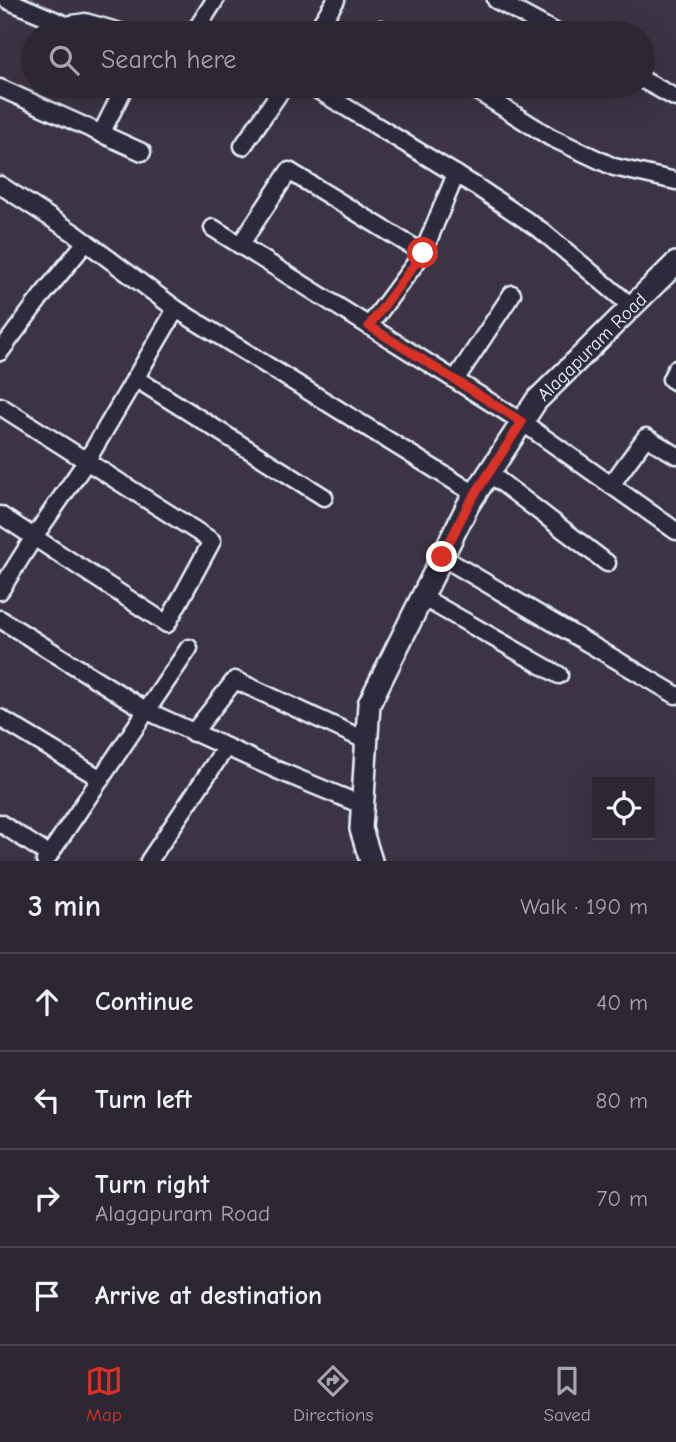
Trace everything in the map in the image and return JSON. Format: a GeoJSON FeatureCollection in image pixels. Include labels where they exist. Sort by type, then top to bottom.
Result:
{"type":"FeatureCollection","features":[{"type":"Feature","properties":{"kind":"main road","name":"Alagapuram Road"},"geometry":{"type":"LineString","coordinates":[[371,861],[360,829],[369,704],[468,505],[536,401],[676,263]]}},
{"type":"Feature","properties":{"kind":"street"},"geometry":{"type":"LineString","coordinates":[[7,0],[57,21]]}},
{"type":"Feature","properties":{"kind":"street"},"geometry":{"type":"LineString","coordinates":[[202,21],[215,0]]}},
{"type":"Feature","properties":{"kind":"street"},"geometry":{"type":"LineString","coordinates":[[323,21],[336,0]]}},
{"type":"Feature","properties":{"kind":"street"},"geometry":{"type":"LineString","coordinates":[[496,0],[535,21]]}},
{"type":"Feature","properties":{"kind":"street"},"geometry":{"type":"LineString","coordinates":[[655,87],[676,98]]}},
{"type":"Feature","properties":{"kind":"street"},"geometry":{"type":"LineString","coordinates":[[0,88],[21,98]]}},
{"type":"Feature","properties":{"kind":"street"},"geometry":{"type":"LineString","coordinates":[[22,98],[142,152]]}},
{"type":"Feature","properties":{"kind":"street"},"geometry":{"type":"LineString","coordinates":[[101,134],[119,98]]}},
{"type":"Feature","properties":{"kind":"street"},"geometry":{"type":"LineString","coordinates":[[243,146],[276,98]]}},
{"type":"Feature","properties":{"kind":"street"},"geometry":{"type":"LineString","coordinates":[[331,98],[477,187],[542,231],[631,306]]}},
{"type":"Feature","properties":{"kind":"street"},"geometry":{"type":"LineString","coordinates":[[489,98],[550,137],[614,167],[676,181]]}},
{"type":"Feature","properties":{"kind":"street"},"geometry":{"type":"LineString","coordinates":[[240,244],[289,171],[423,253]]}},
{"type":"Feature","properties":{"kind":"street"},"geometry":{"type":"LineString","coordinates":[[369,326],[423,253],[456,174]]}},
{"type":"Feature","properties":{"kind":"street"},"geometry":{"type":"LineString","coordinates":[[1,188],[86,242],[176,309],[475,494]]}},
{"type":"Feature","properties":{"kind":"street"},"geometry":{"type":"LineString","coordinates":[[213,228],[522,422],[676,531]]}},
{"type":"Feature","properties":{"kind":"street"},"geometry":{"type":"LineString","coordinates":[[0,352],[86,242]]}},
{"type":"Feature","properties":{"kind":"street"},"geometry":{"type":"LineString","coordinates":[[455,380],[512,295]]}},
{"type":"Feature","properties":{"kind":"street"},"geometry":{"type":"LineString","coordinates":[[0,591],[86,462],[176,309]]}},
{"type":"Feature","properties":{"kind":"street"},"geometry":{"type":"LineString","coordinates":[[676,369],[671,379],[676,382]]}},
{"type":"Feature","properties":{"kind":"street"},"geometry":{"type":"LineString","coordinates":[[135,378],[324,497]]}},
{"type":"Feature","properties":{"kind":"street"},"geometry":{"type":"LineString","coordinates":[[0,406],[212,541],[167,624],[0,515]]}},
{"type":"Feature","properties":{"kind":"street"},"geometry":{"type":"LineString","coordinates":[[611,485],[646,436],[676,455]]}},
{"type":"Feature","properties":{"kind":"street"},"geometry":{"type":"LineString","coordinates":[[489,472],[607,563]]}},
{"type":"Feature","properties":{"kind":"street"},"geometry":{"type":"LineString","coordinates":[[442,557],[676,695]]}},
{"type":"Feature","properties":{"kind":"street"},"geometry":{"type":"LineString","coordinates":[[422,597],[559,675]]}},
{"type":"Feature","properties":{"kind":"street"},"geometry":{"type":"LineString","coordinates":[[0,619],[147,711],[362,805]]}},
{"type":"Feature","properties":{"kind":"street"},"geometry":{"type":"LineString","coordinates":[[0,822],[47,858],[189,649]]}},
{"type":"Feature","properties":{"kind":"street"},"geometry":{"type":"LineString","coordinates":[[193,733],[235,680],[367,741]]}},
{"type":"Feature","properties":{"kind":"street"},"geometry":{"type":"LineString","coordinates":[[0,718],[101,779]]}},
{"type":"Feature","properties":{"kind":"street"},"geometry":{"type":"LineString","coordinates":[[149,861],[226,747]]}},
{"type":"Feature","properties":{"kind":"route"},"geometry":{"type":"LineString","coordinates":[[423,253],[369,326],[522,422],[468,505],[442,557]]}}]}
